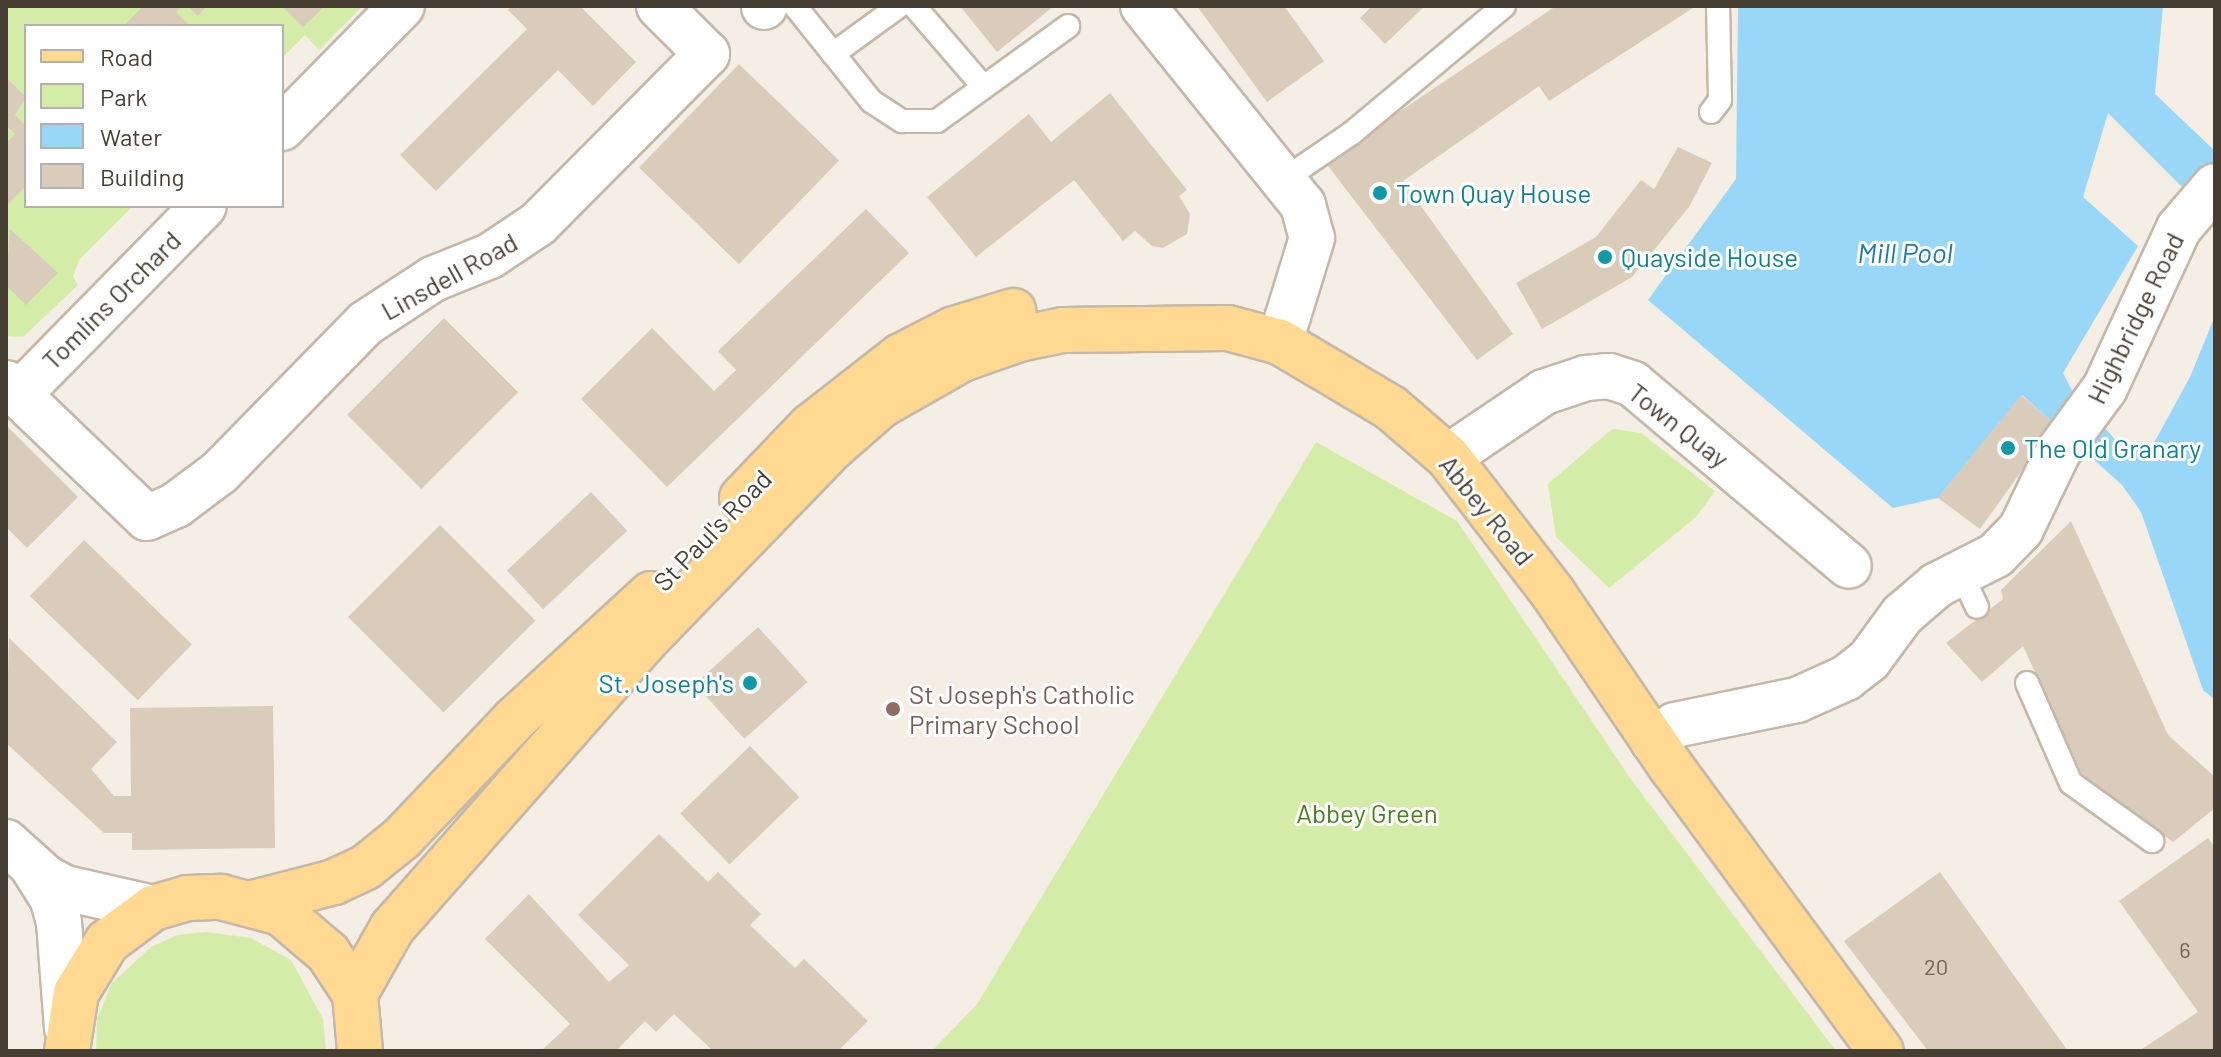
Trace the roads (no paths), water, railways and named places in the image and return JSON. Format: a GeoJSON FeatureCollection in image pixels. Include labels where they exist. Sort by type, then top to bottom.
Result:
{"type":"FeatureCollection","features":[{"type":"Feature","properties":{"kind":"main road","name":"St Paul's Road"},"geometry":{"type":"LineString","coordinates":[[67,1040],[76,993],[94,958],[107,942],[153,908],[187,898],[253,903],[334,882],[366,867],[402,838],[514,720],[626,621],[811,426],[901,356],[954,329],[1061,303],[1189,302],[1228,328]]}},
{"type":"Feature","properties":{"kind":"main road","name":"St Paul's Road"},"geometry":{"type":"LineString","coordinates":[[253,903],[305,928],[355,994],[392,928],[644,642],[832,448],[881,405],[962,359],[1019,339],[1063,330],[1228,328],[1280,342]]}},
{"type":"Feature","properties":{"kind":"main road","name":"Abbey Road"},"geometry":{"type":"LineString","coordinates":[[1280,342],[1391,408],[1448,457],[1553,593],[1653,741],[1881,1051]]}},
{"type":"Feature","properties":{"kind":"main road"},"geometry":{"type":"LineString","coordinates":[[355,994],[360,1051]]}},
{"type":"Feature","properties":{"kind":"street"},"geometry":{"type":"LineString","coordinates":[[284,126],[402,6]]}},
{"type":"Feature","properties":{"kind":"street","name":"Linsdell Road"},"geometry":{"type":"LineString","coordinates":[[12,389],[147,518],[176,505],[219,473],[366,323],[433,279],[490,256],[538,224],[707,54],[659,6]]}},
{"type":"Feature","properties":{"kind":"street"},"geometry":{"type":"LineString","coordinates":[[1143,6],[1286,178],[1303,205],[1312,238],[1280,342]]}},
{"type":"Feature","properties":{"kind":"street","name":"Highbridge Road"},"geometry":{"type":"LineString","coordinates":[[1653,741],[1675,725],[1797,700],[1846,678],[1869,660],[1902,615],[1959,589],[1996,555],[2021,529],[2058,452],[2098,400],[2138,309],[2203,198]]}},
{"type":"Feature","properties":{"kind":"street","name":"Tomlins Orchard"},"geometry":{"type":"LineString","coordinates":[[12,389],[202,208]]}},
{"type":"Feature","properties":{"kind":"street","name":"Town Quay"},"geometry":{"type":"LineString","coordinates":[[1448,457],[1544,392],[1586,378],[1609,376],[1633,384],[1849,566]]}},
{"type":"Feature","properties":{"kind":"street"},"geometry":{"type":"LineString","coordinates":[[19,854],[65,888],[153,908]]}},
{"type":"Feature","properties":{"kind":"street"},"geometry":{"type":"LineString","coordinates":[[19,854],[53,900],[59,922],[67,1040]]}},
{"type":"Feature","properties":{"kind":"lane"},"geometry":{"type":"LineString","coordinates":[[795,6],[871,101],[902,121],[937,121],[982,85],[1068,26]]}},
{"type":"Feature","properties":{"kind":"lane"},"geometry":{"type":"LineString","coordinates":[[833,54],[899,6]]}},
{"type":"Feature","properties":{"kind":"lane"},"geometry":{"type":"LineString","coordinates":[[914,6],[982,85]]}},
{"type":"Feature","properties":{"kind":"lane"},"geometry":{"type":"LineString","coordinates":[[1286,178],[1352,133],[1504,6]]}},
{"type":"Feature","properties":{"kind":"lane"},"geometry":{"type":"LineString","coordinates":[[1711,112],[1720,100],[1718,6]]}},
{"type":"Feature","properties":{"kind":"lane"},"geometry":{"type":"LineString","coordinates":[[2027,683],[2071,783],[2152,841]]}},
{"type":"Feature","properties":{"kind":"water","name":"Mill Pool"},"geometry":{"type":"Polygon","coordinates":[[[1738,6],[2163,6],[2155,94],[2215,151],[2215,220],[2108,113],[2083,197],[2138,246],[2063,373],[2074,394],[2121,446],[2149,452],[2190,377],[2215,316],[2215,700],[2203,690],[2141,512],[2122,485],[2022,395],[1938,498],[1893,508],[1648,300],[1736,179],[1738,6]]]}},
{"type":"Feature","properties":{"kind":"place","name":"Town Quay House"},"geometry":{"type":"Point","coordinates":[1380,193]}},
{"type":"Feature","properties":{"kind":"place","name":"Quayside House"},"geometry":{"type":"Point","coordinates":[1605,257]}},
{"type":"Feature","properties":{"kind":"place","name":"The Old Granary"},"geometry":{"type":"Point","coordinates":[2008,448]}},
{"type":"Feature","properties":{"kind":"place","name":"St. Joseph's"},"geometry":{"type":"Point","coordinates":[750,683]}},
{"type":"Feature","properties":{"kind":"place","name":"St Joseph's Catholic Primary School"},"geometry":{"type":"Point","coordinates":[893,709]}},
{"type":"Feature","properties":{"kind":"park label","name":"Abbey Green"},"geometry":{"type":"Point","coordinates":[1367,813]}}]}
